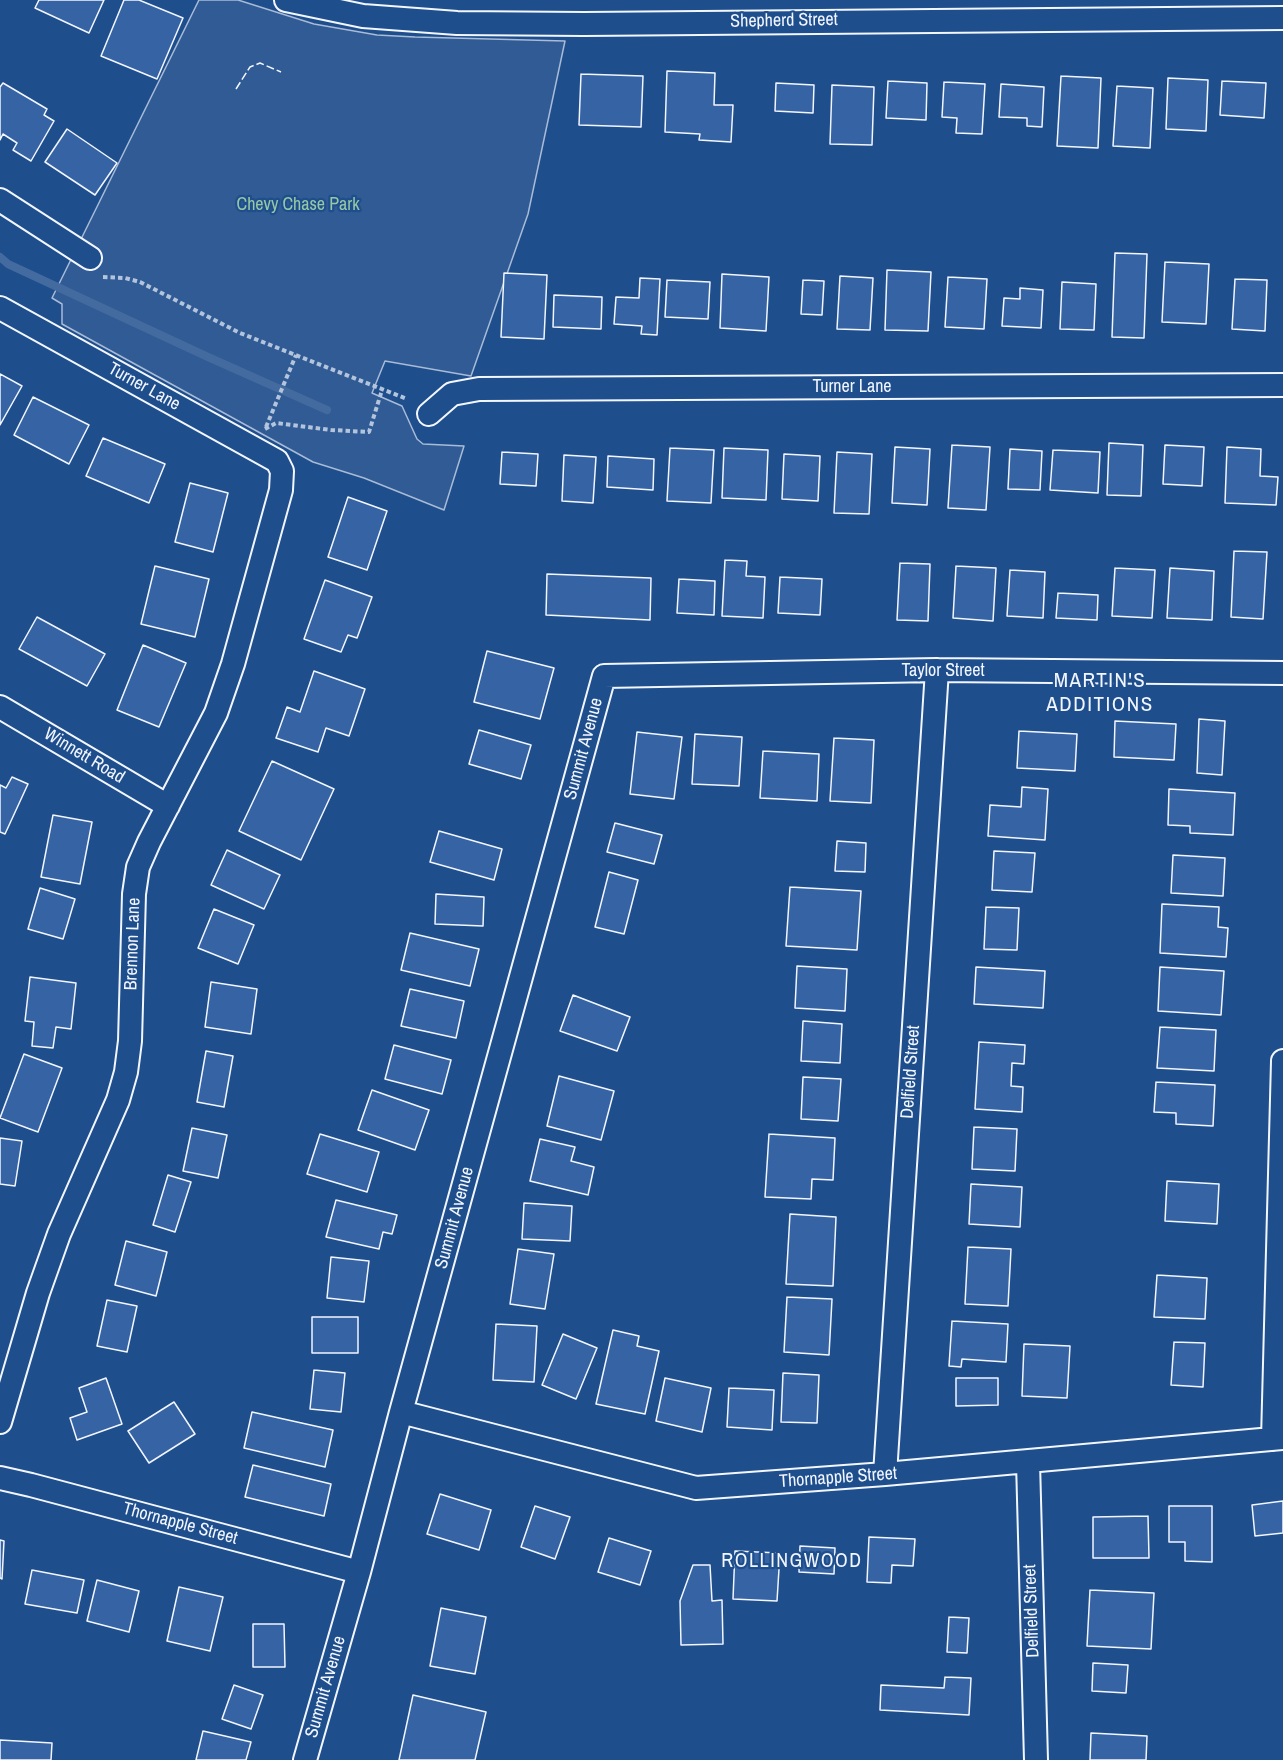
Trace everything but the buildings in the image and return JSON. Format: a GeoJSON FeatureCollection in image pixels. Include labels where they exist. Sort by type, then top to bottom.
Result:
{"type":"FeatureCollection","features":[{"type":"Feature","properties":{"kind":"street","name":"Shepherd Street"},"geometry":{"type":"LineString","coordinates":[[286,0],[363,16],[414,10],[456,23],[1283,18]]}},
{"type":"Feature","properties":{"kind":"street"},"geometry":{"type":"LineString","coordinates":[[0,200],[95,267]]}},
{"type":"Feature","properties":{"kind":"street","name":"Turner Lane"},"geometry":{"type":"LineString","coordinates":[[0,308],[277,461],[282,471]]}},
{"type":"Feature","properties":{"kind":"street","name":"Turner Lane"},"geometry":{"type":"LineString","coordinates":[[429,414],[452,394],[479,389],[1283,385]]}},
{"type":"Feature","properties":{"kind":"street","name":"Brennon Lane"},"geometry":{"type":"LineString","coordinates":[[0,1422],[59,1234],[118,1100],[123,1082],[130,1041],[134,894],[138,867],[148,842],[216,713],[233,664],[280,490],[282,471]]}},
{"type":"Feature","properties":{"kind":"street","name":"Taylor Street"},"geometry":{"type":"LineString","coordinates":[[604,676],[937,670],[1283,673]]}},
{"type":"Feature","properties":{"kind":"street","name":"Delfield Street"},"geometry":{"type":"LineString","coordinates":[[885,1474],[937,670]]}},
{"type":"Feature","properties":{"kind":"street","name":"Summit Avenue"},"geometry":{"type":"LineString","coordinates":[[305,1760],[359,1572],[604,676]]}},
{"type":"Feature","properties":{"kind":"street","name":"Winnett Road"},"geometry":{"type":"LineString","coordinates":[[0,707],[168,806]]}},
{"type":"Feature","properties":{"kind":"street"},"geometry":{"type":"LineString","coordinates":[[1278,1439],[1283,1060]]}},
{"type":"Feature","properties":{"kind":"street","name":"Thornapple Street"},"geometry":{"type":"LineString","coordinates":[[401,1412],[696,1488],[1028,1462],[1278,1439]]}},
{"type":"Feature","properties":{"kind":"street","name":"Delfield Street"},"geometry":{"type":"LineString","coordinates":[[1028,1462],[1036,1760]]}},
{"type":"Feature","properties":{"kind":"street","name":"Thornapple Street"},"geometry":{"type":"LineString","coordinates":[[0,1478],[359,1572]]}},
{"type":"Feature","properties":{"kind":"path"},"geometry":{"type":"LineString","coordinates":[[95,267],[140,282],[240,333],[407,399]]}},
{"type":"Feature","properties":{"kind":"path"},"geometry":{"type":"LineString","coordinates":[[256,449],[296,356]]}},
{"type":"Feature","properties":{"kind":"path"},"geometry":{"type":"LineString","coordinates":[[266,428],[276,423],[369,432],[382,390]]}},
{"type":"Feature","properties":{"kind":"green space","name":"Chevy Chase Park"},"geometry":{"type":"Polygon","coordinates":[[[199,0],[238,0],[314,24],[377,35],[565,41],[528,214],[471,376],[385,361],[372,393],[402,406],[417,439],[423,444],[464,446],[444,510],[364,478],[313,462],[62,324],[62,304],[52,298],[199,0]]]}},
{"type":"Feature","properties":{"kind":"waterway"},"geometry":{"type":"LineString","coordinates":[[0,257],[8,264],[327,410]]}},
{"type":"Feature","properties":{"kind":"fence"},"geometry":{"type":"LineString","coordinates":[[236,89],[250,67],[260,63],[281,72]]}},
{"type":"Feature","properties":{"kind":"district","name":"MARTIN'S ADDITIONS"},"geometry":{"type":"Point","coordinates":[1100,693]}},
{"type":"Feature","properties":{"kind":"district","name":"ROLLINGWOOD"},"geometry":{"type":"Point","coordinates":[792,1562]}}]}
